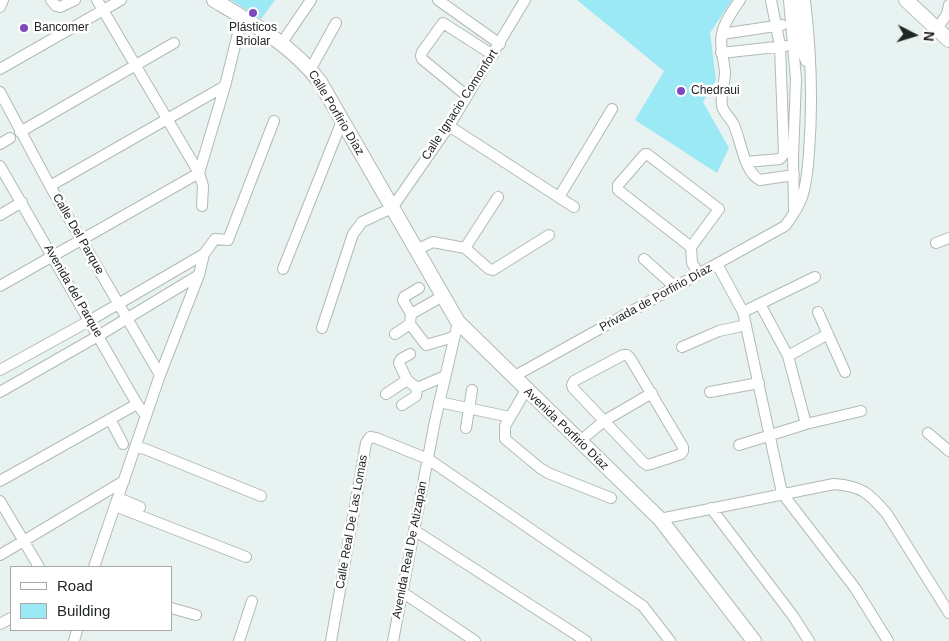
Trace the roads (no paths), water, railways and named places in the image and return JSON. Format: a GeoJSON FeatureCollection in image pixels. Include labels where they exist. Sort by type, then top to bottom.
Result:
{"type":"FeatureCollection","features":[{"type":"Feature","properties":{"kind":"main road","name":"Calle Porfirio Díaz"},"geometry":{"type":"LineString","coordinates":[[214,0],[282,44],[310,70],[320,82],[392,208]]}},
{"type":"Feature","properties":{"kind":"main road"},"geometry":{"type":"LineString","coordinates":[[906,0],[949,40]]}},
{"type":"Feature","properties":{"kind":"main road","name":"Avenida Porfirio Díaz"},"geometry":{"type":"LineString","coordinates":[[392,208],[458,322],[660,519],[754,641]]}},
{"type":"Feature","properties":{"kind":"street"},"geometry":{"type":"LineString","coordinates":[[0,7],[3,0]]}},
{"type":"Feature","properties":{"kind":"street"},"geometry":{"type":"LineString","coordinates":[[51,0],[56,6],[60,7],[75,0]]}},
{"type":"Feature","properties":{"kind":"street"},"geometry":{"type":"LineString","coordinates":[[97,0],[199,174],[203,186],[202,206]]}},
{"type":"Feature","properties":{"kind":"street"},"geometry":{"type":"LineString","coordinates":[[0,70],[121,0]]}},
{"type":"Feature","properties":{"kind":"street"},"geometry":{"type":"LineString","coordinates":[[282,44],[311,0]]}},
{"type":"Feature","properties":{"kind":"street"},"geometry":{"type":"LineString","coordinates":[[438,0],[500,44]]}},
{"type":"Feature","properties":{"kind":"street","name":"Calle Ignacio Comonfort"},"geometry":{"type":"LineString","coordinates":[[392,208],[449,126],[525,0]]}},
{"type":"Feature","properties":{"kind":"street"},"geometry":{"type":"LineString","coordinates":[[740,0],[722,34],[721,53],[725,72],[722,98],[724,112],[734,125],[746,162],[755,177],[760,180],[794,176]]}},
{"type":"Feature","properties":{"kind":"street"},"geometry":{"type":"LineString","coordinates":[[746,162],[780,159],[784,154],[780,46],[771,0]]}},
{"type":"Feature","properties":{"kind":"street"},"geometry":{"type":"LineString","coordinates":[[789,0],[791,23],[797,46],[802,63],[811,76]]}},
{"type":"Feature","properties":{"kind":"street"},"geometry":{"type":"LineString","coordinates":[[794,214],[793,157],[797,46],[796,0]]}},
{"type":"Feature","properties":{"kind":"street","name":"Privada de Porfirio Díaz"},"geometry":{"type":"LineString","coordinates":[[513,377],[785,226],[802,198],[806,184],[809,158],[812,101],[805,0]]}},
{"type":"Feature","properties":{"kind":"street"},"geometry":{"type":"LineString","coordinates":[[937,29],[947,14],[949,5]]}},
{"type":"Feature","properties":{"kind":"street"},"geometry":{"type":"LineString","coordinates":[[0,286],[199,174],[225,86],[242,17]]}},
{"type":"Feature","properties":{"kind":"street"},"geometry":{"type":"LineString","coordinates":[[310,70],[336,23]]}},
{"type":"Feature","properties":{"kind":"street"},"geometry":{"type":"LineString","coordinates":[[467,96],[422,60],[422,52],[444,23],[493,55]]}},
{"type":"Feature","properties":{"kind":"street"},"geometry":{"type":"LineString","coordinates":[[722,34],[791,23]]}},
{"type":"Feature","properties":{"kind":"street"},"geometry":{"type":"LineString","coordinates":[[20,132],[174,43]]}},
{"type":"Feature","properties":{"kind":"street"},"geometry":{"type":"LineString","coordinates":[[721,53],[780,46],[797,46]]}},
{"type":"Feature","properties":{"kind":"street"},"geometry":{"type":"LineString","coordinates":[[796,79],[802,63]]}},
{"type":"Feature","properties":{"kind":"street"},"geometry":{"type":"LineString","coordinates":[[50,186],[225,86]]}},
{"type":"Feature","properties":{"kind":"street","name":"Calle Del Parque"},"geometry":{"type":"LineString","coordinates":[[0,92],[80,240],[128,318],[160,375]]}},
{"type":"Feature","properties":{"kind":"street"},"geometry":{"type":"LineString","coordinates":[[559,197],[612,109]]}},
{"type":"Feature","properties":{"kind":"street"},"geometry":{"type":"LineString","coordinates":[[0,370],[204,254],[215,240],[228,240],[274,121]]}},
{"type":"Feature","properties":{"kind":"street"},"geometry":{"type":"LineString","coordinates":[[283,268],[342,121]]}},
{"type":"Feature","properties":{"kind":"street"},"geometry":{"type":"LineString","coordinates":[[449,126],[574,207]]}},
{"type":"Feature","properties":{"kind":"street"},"geometry":{"type":"LineString","coordinates":[[0,144],[10,138]]}},
{"type":"Feature","properties":{"kind":"street"},"geometry":{"type":"LineString","coordinates":[[690,247],[718,211],[718,208],[645,154],[618,185],[618,190],[690,247],[692,263],[700,274]]}},
{"type":"Feature","properties":{"kind":"street"},"geometry":{"type":"LineString","coordinates":[[793,157],[797,162],[801,163],[809,158]]}},
{"type":"Feature","properties":{"kind":"street","name":"Avenida del Parque"},"geometry":{"type":"LineString","coordinates":[[0,166],[146,416]]}},
{"type":"Feature","properties":{"kind":"street"},"geometry":{"type":"LineString","coordinates":[[465,248],[498,197]]}},
{"type":"Feature","properties":{"kind":"street"},"geometry":{"type":"LineString","coordinates":[[0,215],[22,202]]}},
{"type":"Feature","properties":{"kind":"street"},"geometry":{"type":"LineString","coordinates":[[322,328],[353,234],[362,222],[392,208]]}},
{"type":"Feature","properties":{"kind":"street"},"geometry":{"type":"LineString","coordinates":[[416,250],[433,242],[465,248],[489,269],[493,270],[549,235]]}},
{"type":"Feature","properties":{"kind":"street"},"geometry":{"type":"LineString","coordinates":[[936,243],[949,238]]}},
{"type":"Feature","properties":{"kind":"street"},"geometry":{"type":"LineString","coordinates":[[94,566],[160,375],[199,275],[204,254]]}},
{"type":"Feature","properties":{"kind":"street"},"geometry":{"type":"LineString","coordinates":[[644,259],[675,288]]}},
{"type":"Feature","properties":{"kind":"street"},"geometry":{"type":"LineString","coordinates":[[717,264],[743,312],[782,493],[855,588],[888,641]]}},
{"type":"Feature","properties":{"kind":"street"},"geometry":{"type":"LineString","coordinates":[[0,392],[199,275]]}},
{"type":"Feature","properties":{"kind":"street"},"geometry":{"type":"LineString","coordinates":[[743,312],[815,277]]}},
{"type":"Feature","properties":{"kind":"street"},"geometry":{"type":"LineString","coordinates":[[419,288],[404,297],[403,300],[410,319],[426,345],[454,337]]}},
{"type":"Feature","properties":{"kind":"street"},"geometry":{"type":"LineString","coordinates":[[395,334],[410,319],[443,296]]}},
{"type":"Feature","properties":{"kind":"street"},"geometry":{"type":"LineString","coordinates":[[760,304],[788,356],[806,424]]}},
{"type":"Feature","properties":{"kind":"street"},"geometry":{"type":"LineString","coordinates":[[818,312],[845,372]]}},
{"type":"Feature","properties":{"kind":"street","name":"Avenida Real De Atizapan"},"geometry":{"type":"LineString","coordinates":[[393,641],[439,402],[458,322]]}},
{"type":"Feature","properties":{"kind":"street"},"geometry":{"type":"LineString","coordinates":[[682,347],[719,331],[746,325]]}},
{"type":"Feature","properties":{"kind":"street"},"geometry":{"type":"LineString","coordinates":[[788,356],[828,334]]}},
{"type":"Feature","properties":{"kind":"street"},"geometry":{"type":"LineString","coordinates":[[410,354],[399,363],[407,380],[417,388]]}},
{"type":"Feature","properties":{"kind":"street"},"geometry":{"type":"LineString","coordinates":[[623,355],[627,355],[652,393],[684,448],[683,451],[680,454],[647,464],[604,421],[572,385],[574,381],[623,355]]}},
{"type":"Feature","properties":{"kind":"street"},"geometry":{"type":"LineString","coordinates":[[417,388],[445,376]]}},
{"type":"Feature","properties":{"kind":"street"},"geometry":{"type":"LineString","coordinates":[[386,394],[407,380]]}},
{"type":"Feature","properties":{"kind":"street"},"geometry":{"type":"LineString","coordinates":[[710,392],[759,382]]}},
{"type":"Feature","properties":{"kind":"street"},"geometry":{"type":"LineString","coordinates":[[402,404],[416,396],[417,388]]}},
{"type":"Feature","properties":{"kind":"street"},"geometry":{"type":"LineString","coordinates":[[466,428],[472,390]]}},
{"type":"Feature","properties":{"kind":"street"},"geometry":{"type":"LineString","coordinates":[[526,390],[505,426],[505,439],[540,468],[612,498]]}},
{"type":"Feature","properties":{"kind":"street"},"geometry":{"type":"LineString","coordinates":[[579,442],[604,421],[652,393]]}},
{"type":"Feature","properties":{"kind":"street"},"geometry":{"type":"LineString","coordinates":[[439,402],[510,416]]}},
{"type":"Feature","properties":{"kind":"street"},"geometry":{"type":"LineString","coordinates":[[0,481],[138,404]]}},
{"type":"Feature","properties":{"kind":"street"},"geometry":{"type":"LineString","coordinates":[[739,445],[806,424],[861,411]]}},
{"type":"Feature","properties":{"kind":"street"},"geometry":{"type":"LineString","coordinates":[[110,420],[123,444]]}},
{"type":"Feature","properties":{"kind":"street"},"geometry":{"type":"LineString","coordinates":[[928,433],[949,451]]}},
{"type":"Feature","properties":{"kind":"street","name":"Calle Real De Las Lomas"},"geometry":{"type":"LineString","coordinates":[[331,641],[366,443],[370,437],[376,438],[428,460]]}},
{"type":"Feature","properties":{"kind":"street"},"geometry":{"type":"LineString","coordinates":[[136,447],[261,496]]}},
{"type":"Feature","properties":{"kind":"street"},"geometry":{"type":"LineString","coordinates":[[428,460],[643,606],[670,641]]}},
{"type":"Feature","properties":{"kind":"street"},"geometry":{"type":"LineString","coordinates":[[0,555],[124,481]]}},
{"type":"Feature","properties":{"kind":"street"},"geometry":{"type":"LineString","coordinates":[[660,519],[782,493],[834,484],[852,485],[865,492],[887,514],[949,613]]}},
{"type":"Feature","properties":{"kind":"street"},"geometry":{"type":"LineString","coordinates":[[0,501],[38,566]]}},
{"type":"Feature","properties":{"kind":"street"},"geometry":{"type":"LineString","coordinates":[[116,502],[140,506]]}},
{"type":"Feature","properties":{"kind":"street"},"geometry":{"type":"LineString","coordinates":[[116,502],[246,557]]}},
{"type":"Feature","properties":{"kind":"street"},"geometry":{"type":"LineString","coordinates":[[711,508],[793,616],[809,641]]}},
{"type":"Feature","properties":{"kind":"street"},"geometry":{"type":"LineString","coordinates":[[414,530],[586,641]]}},
{"type":"Feature","properties":{"kind":"street"},"geometry":{"type":"LineString","coordinates":[[402,592],[475,641]]}},
{"type":"Feature","properties":{"kind":"street"},"geometry":{"type":"LineString","coordinates":[[239,641],[252,601]]}},
{"type":"Feature","properties":{"kind":"street"},"geometry":{"type":"LineString","coordinates":[[172,608],[196,615]]}},
{"type":"Feature","properties":{"kind":"place","name":"Plásticos Briolar"},"geometry":{"type":"Point","coordinates":[253,13]}},
{"type":"Feature","properties":{"kind":"place","name":"Bancomer"},"geometry":{"type":"Point","coordinates":[24,28]}},
{"type":"Feature","properties":{"kind":"place","name":"Chedraui"},"geometry":{"type":"Point","coordinates":[681,91]}}]}
